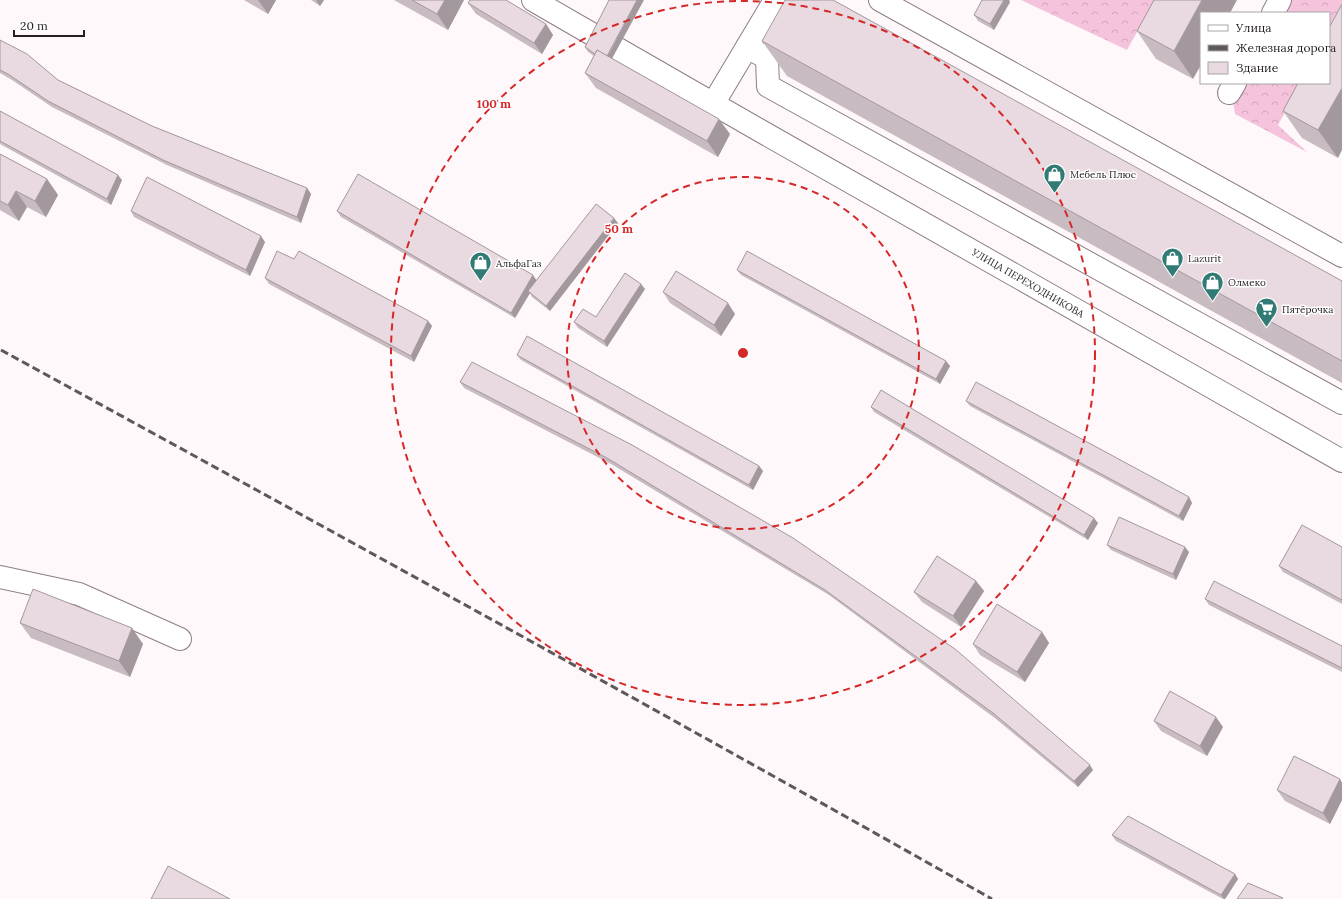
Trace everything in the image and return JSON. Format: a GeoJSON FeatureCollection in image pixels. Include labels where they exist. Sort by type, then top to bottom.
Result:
{"type":"FeatureCollection","features":[{"type":"Feature","properties":{"kind":"street"},"geometry":{"type":"LineString","coordinates":[[533,0],[597,37]]}},
{"type":"Feature","properties":{"kind":"street"},"geometry":{"type":"LineString","coordinates":[[713,104],[775,0]]}},
{"type":"Feature","properties":{"kind":"street"},"geometry":{"type":"LineString","coordinates":[[880,0],[1342,256]]}},
{"type":"Feature","properties":{"kind":"street"},"geometry":{"type":"LineString","coordinates":[[1274,12],[1280,0]]}},
{"type":"Feature","properties":{"kind":"street"},"geometry":{"type":"LineString","coordinates":[[747,47],[767,58],[768,86],[1342,403]]}},
{"type":"Feature","properties":{"kind":"street","name":"УЛИЦА ПЕРЕХОДНИКОВА"},"geometry":{"type":"LineString","coordinates":[[618,49],[1342,461]]}},
{"type":"Feature","properties":{"kind":"street"},"geometry":{"type":"LineString","coordinates":[[0,577],[79,594],[180,639]]}},
{"type":"Feature","properties":{"kind":"green space"},"geometry":{"type":"Polygon","coordinates":[[[1021,0],[1155,0],[1127,50],[1021,0]]]}},
{"type":"Feature","properties":{"kind":"green space"},"geometry":{"type":"Polygon","coordinates":[[[1289,0],[1342,0],[1342,8],[1330,30],[1330,12],[1283,12],[1289,0]]]}},
{"type":"Feature","properties":{"kind":"green space"},"geometry":{"type":"Polygon","coordinates":[[[1243,84],[1300,84],[1278,125],[1307,152],[1235,114],[1233,102],[1243,84]]]}},
{"type":"Feature","properties":{"kind":"building"},"geometry":{"type":"Polygon","coordinates":[[[412,0],[445,0],[437,14],[412,0]]]}},
{"type":"Feature","properties":{"kind":"building"},"geometry":{"type":"Polygon","coordinates":[[[470,0],[506,0],[546,24],[534,43],[468,3],[470,0]]]}},
{"type":"Feature","properties":{"kind":"building"},"geometry":{"type":"Polygon","coordinates":[[[609,0],[637,0],[607,56],[597,50],[595,54],[585,47],[609,0]]]}},
{"type":"Feature","properties":{"kind":"building"},"geometry":{"type":"Polygon","coordinates":[[[785,0],[833,0],[1342,281],[1342,361],[762,41],[785,0]]]}},
{"type":"Feature","properties":{"kind":"building"},"geometry":{"type":"Polygon","coordinates":[[[982,0],[1004,0],[990,24],[974,15],[982,0]]]}},
{"type":"Feature","properties":{"kind":"building"},"geometry":{"type":"Polygon","coordinates":[[[1154,0],[1202,0],[1174,51],[1137,31],[1154,0]]]}},
{"type":"Feature","properties":{"kind":"building"},"geometry":{"type":"Polygon","coordinates":[[[1342,4],[1342,88],[1318,130],[1283,111],[1297,84],[1330,84],[1330,26],[1342,4]]]}},
{"type":"Feature","properties":{"kind":"building"},"geometry":{"type":"Polygon","coordinates":[[[0,40],[27,54],[58,80],[152,126],[307,188],[297,217],[163,160],[48,101],[0,70],[0,40]]]}},
{"type":"Feature","properties":{"kind":"building"},"geometry":{"type":"Polygon","coordinates":[[[597,50],[719,119],[707,141],[585,73],[597,50]]]}},
{"type":"Feature","properties":{"kind":"building"},"geometry":{"type":"Polygon","coordinates":[[[0,111],[118,175],[107,199],[0,141],[0,111]]]}},
{"type":"Feature","properties":{"kind":"building"},"geometry":{"type":"Polygon","coordinates":[[[0,154],[47,179],[35,201],[16,191],[8,205],[0,201],[0,154]]]}},
{"type":"Feature","properties":{"kind":"building"},"geometry":{"type":"Polygon","coordinates":[[[358,174],[533,275],[511,313],[337,211],[358,174]]]}},
{"type":"Feature","properties":{"kind":"building"},"geometry":{"type":"Polygon","coordinates":[[[147,177],[261,236],[246,270],[131,211],[147,177]]]}},
{"type":"Feature","properties":{"kind":"building"},"geometry":{"type":"Polygon","coordinates":[[[596,204],[614,218],[546,306],[528,291],[596,204]]]}},
{"type":"Feature","properties":{"kind":"building"},"geometry":{"type":"Polygon","coordinates":[[[277,251],[294,259],[299,251],[428,321],[411,356],[265,278],[277,251]]]}},
{"type":"Feature","properties":{"kind":"building"},"geometry":{"type":"Polygon","coordinates":[[[747,251],[946,361],[936,379],[737,270],[747,251]]]}},
{"type":"Feature","properties":{"kind":"building"},"geometry":{"type":"Polygon","coordinates":[[[676,271],[728,303],[714,325],[663,292],[676,271]]]}},
{"type":"Feature","properties":{"kind":"building"},"geometry":{"type":"Polygon","coordinates":[[[625,273],[641,284],[604,341],[574,322],[583,309],[596,317],[625,273]]]}},
{"type":"Feature","properties":{"kind":"building"},"geometry":{"type":"Polygon","coordinates":[[[527,336],[759,466],[749,485],[517,355],[527,336]]]}},
{"type":"Feature","properties":{"kind":"building"},"geometry":{"type":"Polygon","coordinates":[[[472,362],[632,445],[793,538],[955,649],[1090,765],[1074,781],[993,713],[825,590],[607,458],[460,382],[472,362]]]}},
{"type":"Feature","properties":{"kind":"building"},"geometry":{"type":"Polygon","coordinates":[[[976,382],[1189,497],[1179,516],[966,401],[976,382]]]}},
{"type":"Feature","properties":{"kind":"building"},"geometry":{"type":"Polygon","coordinates":[[[881,390],[1094,518],[1084,535],[871,407],[881,390]]]}},
{"type":"Feature","properties":{"kind":"building"},"geometry":{"type":"Polygon","coordinates":[[[1119,517],[1185,547],[1173,574],[1107,545],[1119,517]]]}},
{"type":"Feature","properties":{"kind":"building"},"geometry":{"type":"Polygon","coordinates":[[[1302,525],[1342,547],[1342,600],[1279,566],[1302,525]]]}},
{"type":"Feature","properties":{"kind":"building"},"geometry":{"type":"Polygon","coordinates":[[[937,556],[976,581],[953,616],[914,592],[937,556]]]}},
{"type":"Feature","properties":{"kind":"building"},"geometry":{"type":"Polygon","coordinates":[[[1214,581],[1342,646],[1342,668],[1205,599],[1214,581]]]}},
{"type":"Feature","properties":{"kind":"building"},"geometry":{"type":"Polygon","coordinates":[[[33,589],[132,628],[119,661],[20,623],[33,589]]]}},
{"type":"Feature","properties":{"kind":"building"},"geometry":{"type":"Polygon","coordinates":[[[997,604],[1042,632],[1017,672],[973,644],[997,604]]]}},
{"type":"Feature","properties":{"kind":"building"},"geometry":{"type":"Polygon","coordinates":[[[1170,691],[1216,717],[1200,746],[1154,721],[1170,691]]]}},
{"type":"Feature","properties":{"kind":"building"},"geometry":{"type":"Polygon","coordinates":[[[1294,756],[1340,779],[1323,813],[1277,790],[1294,756]]]}},
{"type":"Feature","properties":{"kind":"building"},"geometry":{"type":"Polygon","coordinates":[[[1128,816],[1235,874],[1221,895],[1112,835],[1128,816]]]}},
{"type":"Feature","properties":{"kind":"building"},"geometry":{"type":"Polygon","coordinates":[[[168,866],[230,899],[151,899],[168,866]]]}},
{"type":"Feature","properties":{"kind":"building"},"geometry":{"type":"Polygon","coordinates":[[[1248,883],[1283,898],[1237,899],[1248,883]]]}},
{"type":"Feature","properties":{"kind":"railway"},"geometry":{"type":"LineString","coordinates":[[1,350],[745,760],[992,899]]}},
{"type":"Feature","properties":{"kind":"place","name":"Мебель Плюс"},"geometry":{"type":"Point","coordinates":[1054,194]}},
{"type":"Feature","properties":{"kind":"place","name":"Lazurit"},"geometry":{"type":"Point","coordinates":[1172,278]}},
{"type":"Feature","properties":{"kind":"place","name":"АльфаГаз"},"geometry":{"type":"Point","coordinates":[480,282]}},
{"type":"Feature","properties":{"kind":"place","name":"Олмеко"},"geometry":{"type":"Point","coordinates":[1213,302]}},
{"type":"Feature","properties":{"kind":"place","name":"Пятёрочка"},"geometry":{"type":"Point","coordinates":[1267,328]}}]}
